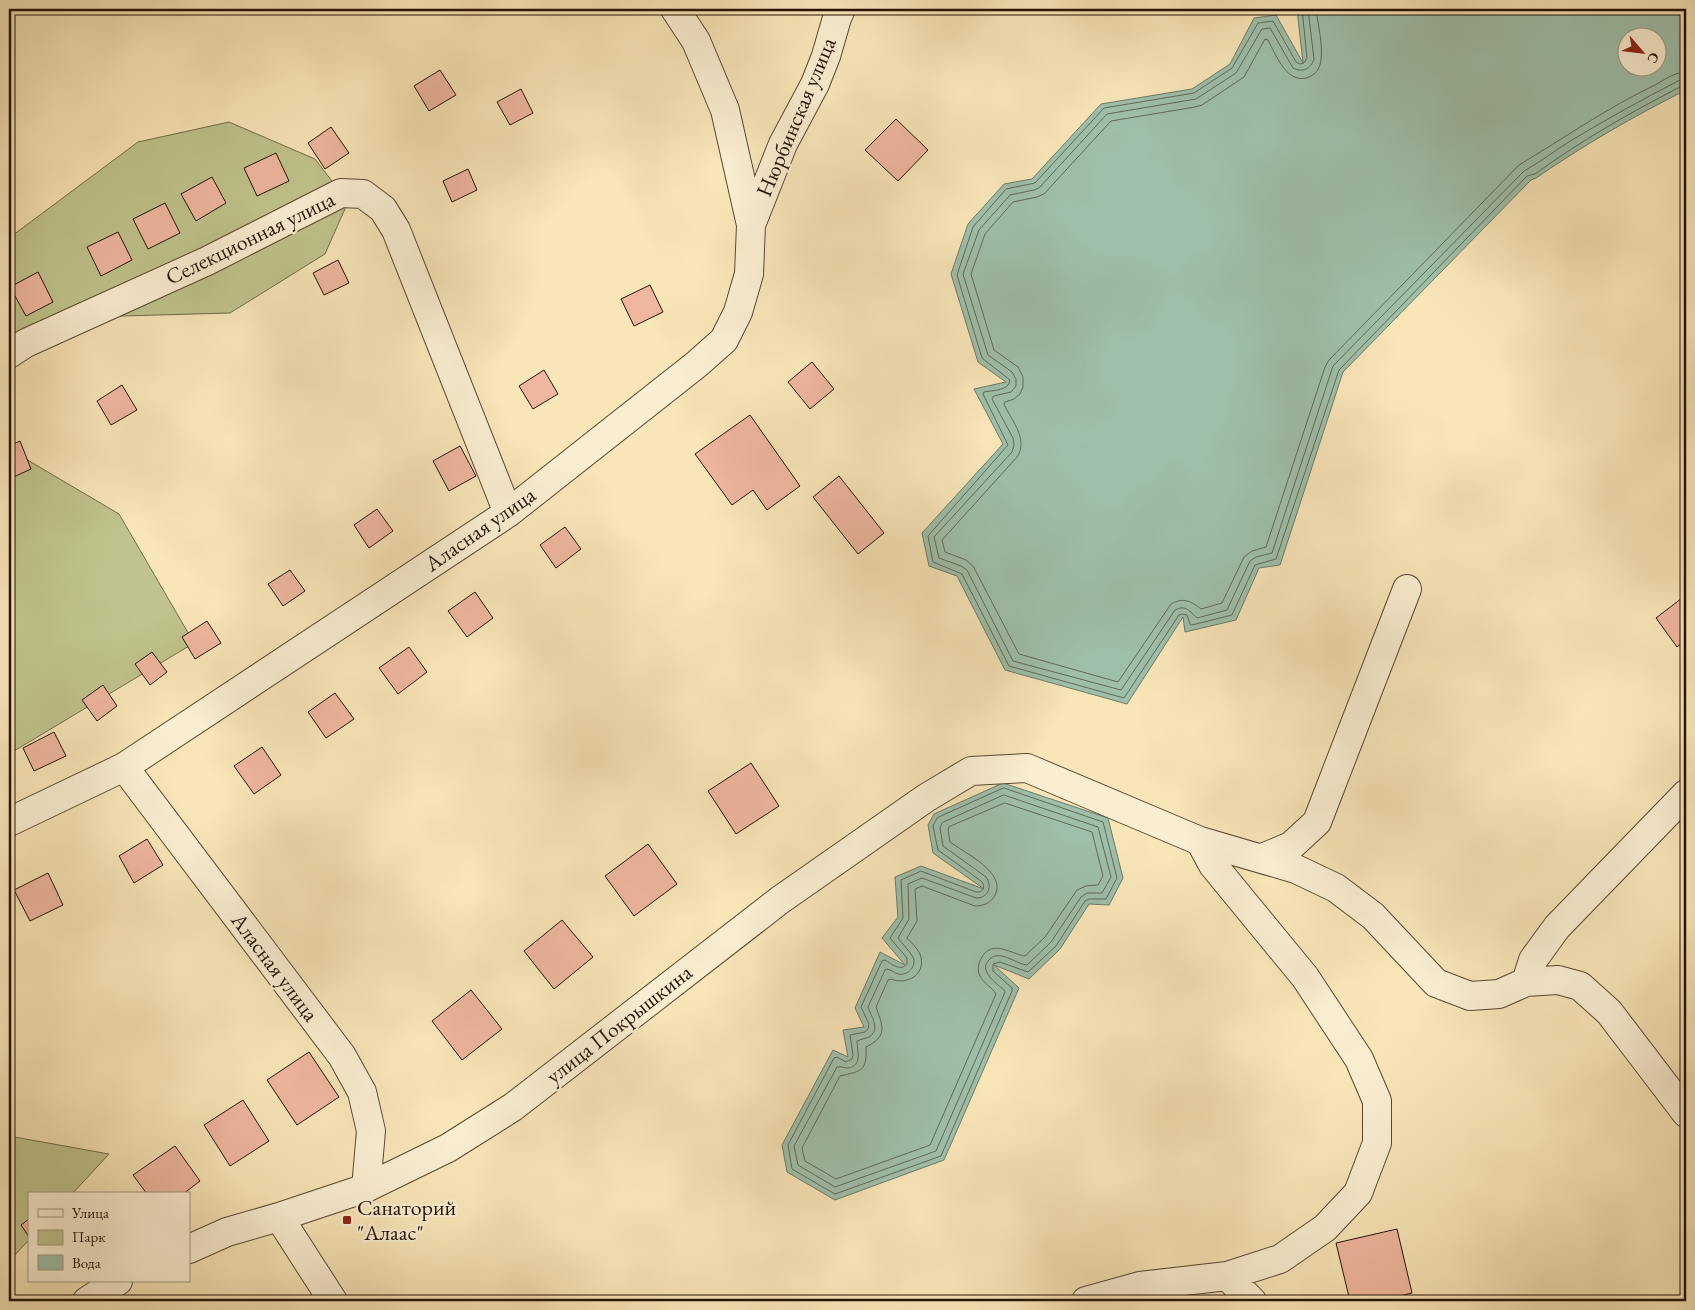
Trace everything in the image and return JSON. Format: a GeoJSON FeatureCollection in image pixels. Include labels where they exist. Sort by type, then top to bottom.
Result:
{"type":"FeatureCollection","features":[{"type":"Feature","properties":{"kind":"street"},"geometry":{"type":"LineString","coordinates":[[675,9],[696,41],[725,110],[751,225]]}},
{"type":"Feature","properties":{"kind":"street","name":"Нюрбинская улица"},"geometry":{"type":"LineString","coordinates":[[751,225],[782,144],[815,84],[841,9]]}},
{"type":"Feature","properties":{"kind":"street","name":"Селекционная улица"},"geometry":{"type":"LineString","coordinates":[[9,354],[26,343],[207,261],[341,192],[363,194],[383,208],[396,230],[508,512]]}},
{"type":"Feature","properties":{"kind":"street","name":"Аласная улица"},"geometry":{"type":"LineString","coordinates":[[9,822],[124,768],[508,512],[697,364],[724,340],[738,312],[749,274],[751,225]]}},
{"type":"Feature","properties":{"kind":"street"},"geometry":{"type":"LineString","coordinates":[[1262,858],[1291,846],[1317,822],[1407,589]]}},
{"type":"Feature","properties":{"kind":"street","name":"Аласная улица"},"geometry":{"type":"LineString","coordinates":[[124,768],[342,1056],[362,1092],[370,1131],[366,1188]]}},
{"type":"Feature","properties":{"kind":"street","name":"улица Покрышкина"},"geometry":{"type":"LineString","coordinates":[[190,1248],[227,1232],[279,1218],[366,1188],[448,1148],[513,1106],[780,900],[926,798],[971,772],[1027,768],[1200,841]]}},
{"type":"Feature","properties":{"kind":"street"},"geometry":{"type":"LineString","coordinates":[[1526,982],[1533,960],[1557,926],[1686,794]]}},
{"type":"Feature","properties":{"kind":"street"},"geometry":{"type":"LineString","coordinates":[[1200,841],[1262,858],[1296,870],[1336,888],[1373,916],[1436,982],[1470,996],[1499,994],[1526,982],[1558,980],[1580,986],[1609,1012],[1686,1113]]}},
{"type":"Feature","properties":{"kind":"street"},"geometry":{"type":"LineString","coordinates":[[1086,1301],[1140,1286],[1226,1276],[1280,1259],[1325,1228],[1358,1193],[1377,1143],[1377,1101],[1359,1058],[1305,976],[1213,865],[1200,841]]}},
{"type":"Feature","properties":{"kind":"street"},"geometry":{"type":"LineString","coordinates":[[279,1218],[333,1301]]}},
{"type":"Feature","properties":{"kind":"street"},"geometry":{"type":"LineString","coordinates":[[1226,1276],[1252,1301]]}},
{"type":"Feature","properties":{"kind":"street"},"geometry":{"type":"LineString","coordinates":[[87,1301],[116,1282]]}},
{"type":"Feature","properties":{"kind":"green space"},"geometry":{"type":"Polygon","coordinates":[[[229,122],[315,159],[348,202],[325,254],[230,313],[122,316],[32,335],[9,351],[9,238],[138,142],[229,122]]]}},
{"type":"Feature","properties":{"kind":"green space"},"geometry":{"type":"Polygon","coordinates":[[[9,449],[119,514],[194,643],[9,754],[9,449]]]}},
{"type":"Feature","properties":{"kind":"green space"},"geometry":{"type":"Polygon","coordinates":[[[9,1136],[109,1154],[74,1192],[28,1192],[28,1241],[9,1261],[9,1136]]]}},
{"type":"Feature","properties":{"kind":"water"},"geometry":{"type":"Polygon","coordinates":[[[1297,9],[1686,9],[1686,90],[1610,131],[1531,180],[1343,372],[1280,565],[1259,568],[1236,620],[1185,632],[1183,617],[1127,704],[1005,670],[957,576],[929,566],[922,533],[1003,444],[974,389],[1006,382],[978,362],[951,274],[968,224],[1004,184],[1032,179],[1101,104],[1192,89],[1230,64],[1254,18],[1276,15],[1303,63],[1297,9]]]}},
{"type":"Feature","properties":{"kind":"water"},"geometry":{"type":"Polygon","coordinates":[[[1003,783],[1108,818],[1123,878],[1109,905],[1089,904],[1060,949],[1029,979],[994,965],[1019,988],[944,1160],[835,1200],[787,1172],[782,1145],[833,1050],[848,1057],[843,1030],[864,1027],[855,1008],[880,952],[905,965],[882,938],[898,917],[895,877],[921,866],[984,889],[933,853],[928,825],[934,814],[1003,783]]]}},
{"type":"Feature","properties":{"kind":"building"},"geometry":{"type":"Polygon","coordinates":[[[440,70],[456,95],[429,111],[414,86],[440,70]]]}},
{"type":"Feature","properties":{"kind":"building"},"geometry":{"type":"Polygon","coordinates":[[[521,89],[533,113],[510,125],[497,102],[521,89]]]}},
{"type":"Feature","properties":{"kind":"building"},"geometry":{"type":"Polygon","coordinates":[[[896,119],[928,150],[898,181],[865,150],[896,119]]]}},
{"type":"Feature","properties":{"kind":"building"},"geometry":{"type":"Polygon","coordinates":[[[331,127],[349,153],[325,169],[308,143],[331,127]]]}},
{"type":"Feature","properties":{"kind":"building"},"geometry":{"type":"Polygon","coordinates":[[[276,153],[289,181],[257,196],[244,168],[276,153]]]}},
{"type":"Feature","properties":{"kind":"building"},"geometry":{"type":"Polygon","coordinates":[[[468,169],[477,190],[452,202],[443,181],[468,169]]]}},
{"type":"Feature","properties":{"kind":"building"},"geometry":{"type":"Polygon","coordinates":[[[212,177],[226,203],[196,221],[181,194],[212,177]]]}},
{"type":"Feature","properties":{"kind":"building"},"geometry":{"type":"Polygon","coordinates":[[[165,203],[180,233],[148,249],[133,219],[165,203]]]}},
{"type":"Feature","properties":{"kind":"building"},"geometry":{"type":"Polygon","coordinates":[[[118,232],[132,260],[101,276],[87,247],[118,232]]]}},
{"type":"Feature","properties":{"kind":"building"},"geometry":{"type":"Polygon","coordinates":[[[338,260],[349,283],[324,295],[313,273],[338,260]]]}},
{"type":"Feature","properties":{"kind":"building"},"geometry":{"type":"Polygon","coordinates":[[[38,272],[53,302],[26,316],[10,287],[38,272]]]}},
{"type":"Feature","properties":{"kind":"building"},"geometry":{"type":"Polygon","coordinates":[[[650,285],[663,312],[634,326],[621,299],[650,285]]]}},
{"type":"Feature","properties":{"kind":"building"},"geometry":{"type":"Polygon","coordinates":[[[812,362],[834,389],[810,409],[788,382],[812,362]]]}},
{"type":"Feature","properties":{"kind":"building"},"geometry":{"type":"Polygon","coordinates":[[[544,370],[558,394],[533,409],[519,386],[544,370]]]}},
{"type":"Feature","properties":{"kind":"building"},"geometry":{"type":"Polygon","coordinates":[[[122,385],[137,410],[111,425],[97,401],[122,385]]]}},
{"type":"Feature","properties":{"kind":"building"},"geometry":{"type":"Polygon","coordinates":[[[750,415],[800,486],[767,510],[753,490],[732,505],[695,454],[750,415]]]}},
{"type":"Feature","properties":{"kind":"building"},"geometry":{"type":"Polygon","coordinates":[[[20,441],[31,469],[9,479],[9,446],[20,441]]]}},
{"type":"Feature","properties":{"kind":"building"},"geometry":{"type":"Polygon","coordinates":[[[460,446],[476,476],[449,491],[433,461],[460,446]]]}},
{"type":"Feature","properties":{"kind":"building"},"geometry":{"type":"Polygon","coordinates":[[[839,476],[884,533],[858,554],[813,497],[839,476]]]}},
{"type":"Feature","properties":{"kind":"building"},"geometry":{"type":"Polygon","coordinates":[[[377,509],[393,531],[369,548],[354,525],[377,509]]]}},
{"type":"Feature","properties":{"kind":"building"},"geometry":{"type":"Polygon","coordinates":[[[565,527],[581,549],[556,568],[540,545],[565,527]]]}},
{"type":"Feature","properties":{"kind":"building"},"geometry":{"type":"Polygon","coordinates":[[[290,570],[305,591],[283,606],[268,584],[290,570]]]}},
{"type":"Feature","properties":{"kind":"building"},"geometry":{"type":"Polygon","coordinates":[[[475,592],[493,618],[467,637],[448,611],[475,592]]]}},
{"type":"Feature","properties":{"kind":"building"},"geometry":{"type":"Polygon","coordinates":[[[1686,595],[1686,640],[1677,647],[1656,618],[1686,595]]]}},
{"type":"Feature","properties":{"kind":"building"},"geometry":{"type":"Polygon","coordinates":[[[207,621],[221,643],[195,659],[182,637],[207,621]]]}},
{"type":"Feature","properties":{"kind":"building"},"geometry":{"type":"Polygon","coordinates":[[[409,647],[427,672],[398,694],[379,668],[409,647]]]}},
{"type":"Feature","properties":{"kind":"building"},"geometry":{"type":"Polygon","coordinates":[[[152,652],[167,672],[150,685],[135,664],[152,652]]]}},
{"type":"Feature","properties":{"kind":"building"},"geometry":{"type":"Polygon","coordinates":[[[103,685],[117,706],[97,721],[82,700],[103,685]]]}},
{"type":"Feature","properties":{"kind":"building"},"geometry":{"type":"Polygon","coordinates":[[[335,693],[354,719],[326,738],[308,712],[335,693]]]}},
{"type":"Feature","properties":{"kind":"building"},"geometry":{"type":"Polygon","coordinates":[[[54,732],[66,756],[34,771],[23,748],[54,732]]]}},
{"type":"Feature","properties":{"kind":"building"},"geometry":{"type":"Polygon","coordinates":[[[262,747],[281,775],[254,794],[234,766],[262,747]]]}},
{"type":"Feature","properties":{"kind":"building"},"geometry":{"type":"Polygon","coordinates":[[[751,763],[779,806],[736,834],[708,791],[751,763]]]}},
{"type":"Feature","properties":{"kind":"building"},"geometry":{"type":"Polygon","coordinates":[[[147,839],[163,865],[134,883],[119,856],[147,839]]]}},
{"type":"Feature","properties":{"kind":"building"},"geometry":{"type":"Polygon","coordinates":[[[648,844],[677,884],[634,916],[605,876],[648,844]]]}},
{"type":"Feature","properties":{"kind":"building"},"geometry":{"type":"Polygon","coordinates":[[[48,873],[63,905],[30,921],[14,890],[48,873]]]}},
{"type":"Feature","properties":{"kind":"building"},"geometry":{"type":"Polygon","coordinates":[[[562,920],[593,957],[554,989],[524,951],[562,920]]]}},
{"type":"Feature","properties":{"kind":"building"},"geometry":{"type":"Polygon","coordinates":[[[471,990],[502,1029],[462,1060],[432,1021],[471,990]]]}},
{"type":"Feature","properties":{"kind":"building"},"geometry":{"type":"Polygon","coordinates":[[[309,1052],[339,1097],[297,1125],[267,1080],[309,1052]]]}},
{"type":"Feature","properties":{"kind":"building"},"geometry":{"type":"Polygon","coordinates":[[[243,1100],[269,1141],[230,1166],[204,1125],[243,1100]]]}},
{"type":"Feature","properties":{"kind":"building"},"geometry":{"type":"Polygon","coordinates":[[[175,1146],[200,1181],[186,1192],[146,1192],[133,1175],[175,1146]]]}},
{"type":"Feature","properties":{"kind":"building"},"geometry":{"type":"Polygon","coordinates":[[[28,1220],[28,1236],[21,1225],[28,1220]]]}},
{"type":"Feature","properties":{"kind":"building"},"geometry":{"type":"Polygon","coordinates":[[[1397,1229],[1412,1293],[1379,1301],[1350,1301],[1336,1243],[1397,1229]]]}},
{"type":"Feature","properties":{"kind":"place","name":"Санаторий \"Алаас\""},"geometry":{"type":"Point","coordinates":[347,1220]}}]}
